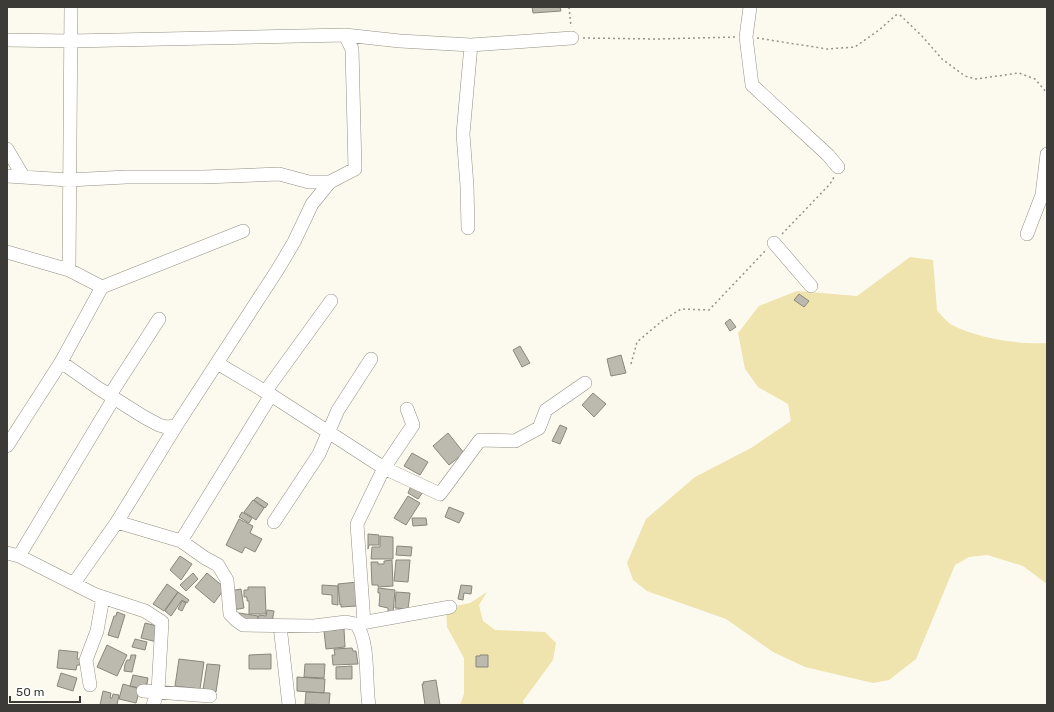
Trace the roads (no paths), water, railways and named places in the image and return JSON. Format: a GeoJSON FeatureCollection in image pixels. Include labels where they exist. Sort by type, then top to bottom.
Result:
{"type":"FeatureCollection","features":[{"type":"Feature","properties":{"kind":"street"},"geometry":{"type":"LineString","coordinates":[[69,270],[71,7]]}},
{"type":"Feature","properties":{"kind":"street"},"geometry":{"type":"LineString","coordinates":[[750,7],[746,37],[752,85],[828,155],[838,167]]}},
{"type":"Feature","properties":{"kind":"street"},"geometry":{"type":"LineString","coordinates":[[74,583],[117,522],[176,426],[294,242],[312,204],[330,182],[355,170],[352,49],[344,35]]}},
{"type":"Feature","properties":{"kind":"street"},"geometry":{"type":"LineString","coordinates":[[7,40],[71,41],[344,35],[400,41],[471,45],[572,38]]}},
{"type":"Feature","properties":{"kind":"street"},"geometry":{"type":"LineString","coordinates":[[468,228],[468,186],[463,134],[471,45]]}},
{"type":"Feature","properties":{"kind":"street"},"geometry":{"type":"LineString","coordinates":[[7,149],[23,176]]}},
{"type":"Feature","properties":{"kind":"street"},"geometry":{"type":"LineString","coordinates":[[1027,234],[1042,195],[1047,154]]}},
{"type":"Feature","properties":{"kind":"street"},"geometry":{"type":"LineString","coordinates":[[7,176],[69,180],[126,177],[211,177],[279,174],[309,182],[330,182]]}},
{"type":"Feature","properties":{"kind":"street"},"geometry":{"type":"LineString","coordinates":[[7,446],[61,362],[102,287],[243,231]]}},
{"type":"Feature","properties":{"kind":"street"},"geometry":{"type":"LineString","coordinates":[[774,243],[811,286]]}},
{"type":"Feature","properties":{"kind":"street"},"geometry":{"type":"LineString","coordinates":[[7,252],[69,270],[102,287]]}},
{"type":"Feature","properties":{"kind":"street"},"geometry":{"type":"LineString","coordinates":[[181,541],[268,393],[331,301]]}},
{"type":"Feature","properties":{"kind":"street"},"geometry":{"type":"LineString","coordinates":[[153,705],[158,691],[162,622],[145,611],[103,597],[13,554],[159,319]]}},
{"type":"Feature","properties":{"kind":"street"},"geometry":{"type":"LineString","coordinates":[[274,522],[319,454],[338,410],[371,358]]}},
{"type":"Feature","properties":{"kind":"street"},"geometry":{"type":"LineString","coordinates":[[61,362],[159,425],[176,426]]}},
{"type":"Feature","properties":{"kind":"street"},"geometry":{"type":"LineString","coordinates":[[217,363],[268,393],[384,468],[440,494],[480,440],[515,441],[539,428],[546,410],[585,383]]}},
{"type":"Feature","properties":{"kind":"street"},"geometry":{"type":"LineString","coordinates":[[369,705],[363,640],[360,629],[357,524],[384,468],[413,425],[407,408]]}},
{"type":"Feature","properties":{"kind":"street"},"geometry":{"type":"LineString","coordinates":[[117,522],[181,541],[205,558],[218,565],[224,572],[227,580],[230,614],[243,625],[314,626],[346,622],[360,623],[450,607]]}},
{"type":"Feature","properties":{"kind":"street"},"geometry":{"type":"LineString","coordinates":[[90,685],[86,660],[97,631],[103,597]]}},
{"type":"Feature","properties":{"kind":"street"},"geometry":{"type":"LineString","coordinates":[[280,626],[289,705]]}},
{"type":"Feature","properties":{"kind":"street"},"geometry":{"type":"LineString","coordinates":[[143,691],[210,696]]}}]}
